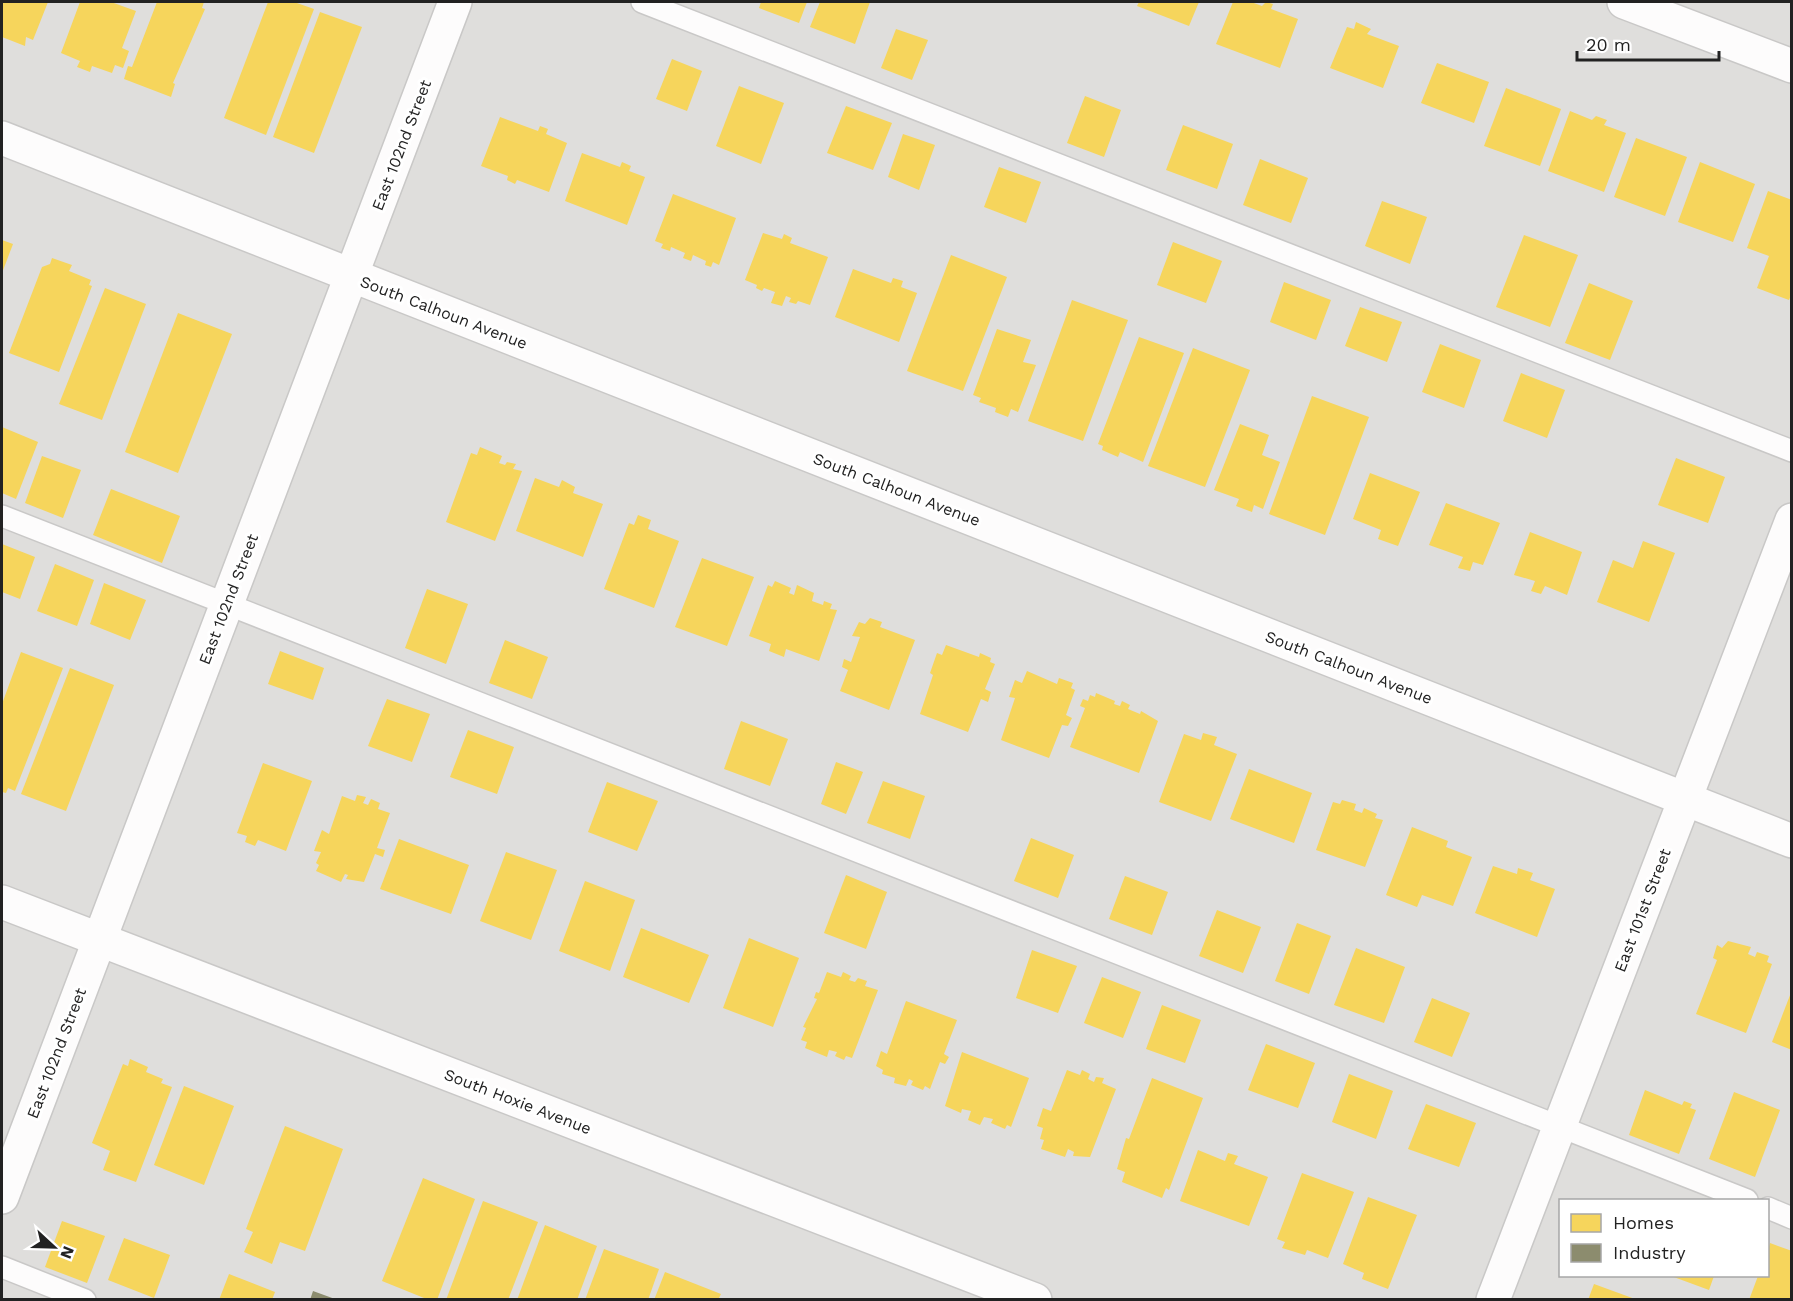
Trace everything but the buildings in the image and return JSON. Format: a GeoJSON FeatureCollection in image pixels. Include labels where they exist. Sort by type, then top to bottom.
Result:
{"type":"FeatureCollection","features":[{"type":"Feature","properties":{"kind":"street","name":"East 102nd Street"},"geometry":{"type":"LineString","coordinates":[[2,1197],[455,2]]}},
{"type":"Feature","properties":{"kind":"street"},"geometry":{"type":"LineString","coordinates":[[1624,2],[1791,66]]}},
{"type":"Feature","properties":{"kind":"street","name":"South Calhoun Avenue"},"geometry":{"type":"LineString","coordinates":[[2,138],[1791,841]]}},
{"type":"Feature","properties":{"kind":"street","name":"East 101st Street"},"geometry":{"type":"LineString","coordinates":[[1493,1299],[1791,520]]}},
{"type":"Feature","properties":{"kind":"street","name":"South Hoxie Avenue"},"geometry":{"type":"LineString","coordinates":[[2,902],[1035,1299]]}},
{"type":"Feature","properties":{"kind":"lane"},"geometry":{"type":"LineString","coordinates":[[642,2],[1791,452]]}},
{"type":"Feature","properties":{"kind":"lane"},"geometry":{"type":"LineString","coordinates":[[2,516],[1744,1199]]}},
{"type":"Feature","properties":{"kind":"lane"},"geometry":{"type":"LineString","coordinates":[[1769,1209],[1791,1218]]}},
{"type":"Feature","properties":{"kind":"lane"},"geometry":{"type":"LineString","coordinates":[[2,1267],[86,1299]]}},
{"type":"Feature","properties":{"kind":"shaded area"},"geometry":{"type":"Polygon","coordinates":[[[2,2],[1791,2],[1791,1299],[2,1300],[2,2]]]}}]}
